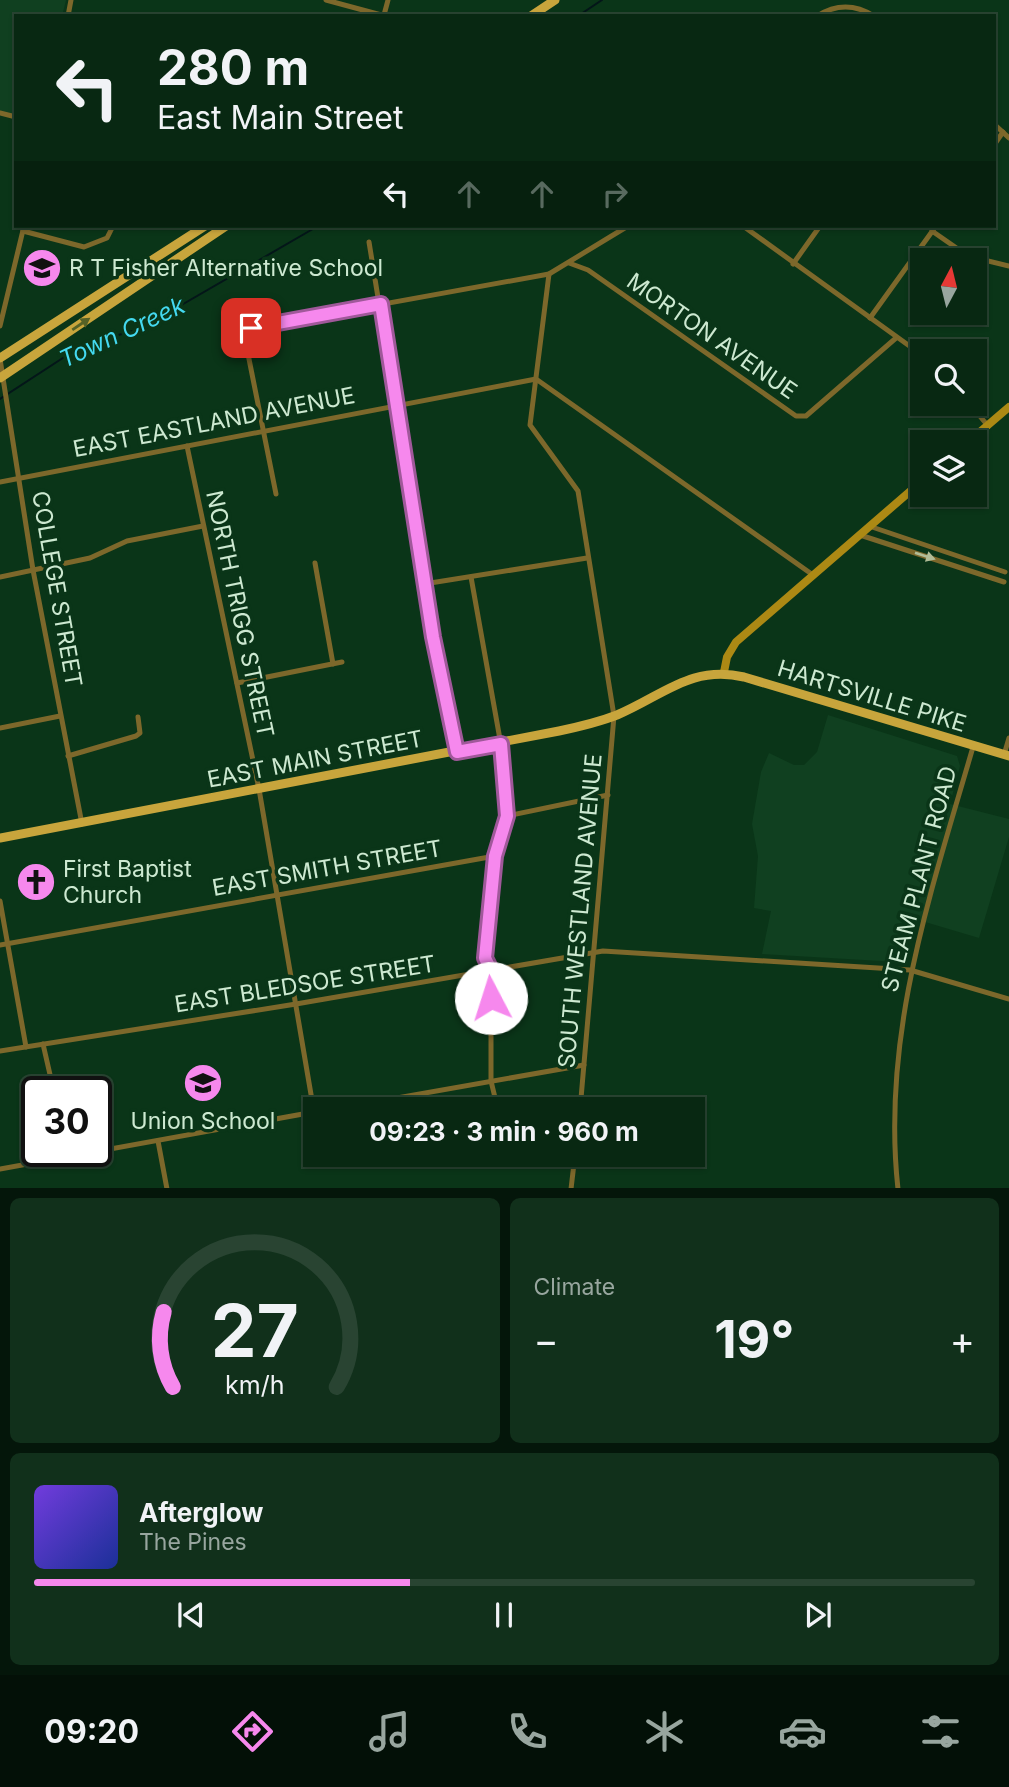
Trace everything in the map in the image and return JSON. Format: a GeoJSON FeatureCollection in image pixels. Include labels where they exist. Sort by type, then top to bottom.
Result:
{"type":"FeatureCollection","features":[{"type":"Feature","properties":{"kind":"main road"},"geometry":{"type":"LineString","coordinates":[[534,14],[555,0]]}},
{"type":"Feature","properties":{"kind":"main road"},"geometry":{"type":"LineString","coordinates":[[0,358],[202,228]]}},
{"type":"Feature","properties":{"kind":"main road"},"geometry":{"type":"LineString","coordinates":[[2,377],[223,228]]}},
{"type":"Feature","properties":{"kind":"main road","name":"EAST MAIN STREET"},"geometry":{"type":"LineString","coordinates":[[0,838],[501,744],[614,716],[692,676],[724,672]]}},
{"type":"Feature","properties":{"kind":"main road","name":"HARTSVILLE PIKE"},"geometry":{"type":"LineString","coordinates":[[724,672],[1006,756]]}},
{"type":"Feature","properties":{"kind":"street"},"geometry":{"type":"LineString","coordinates":[[326,0],[381,14]]}},
{"type":"Feature","properties":{"kind":"street"},"geometry":{"type":"LineString","coordinates":[[821,14],[832,8],[846,7],[862,9],[871,14]]}},
{"type":"Feature","properties":{"kind":"street"},"geometry":{"type":"LineString","coordinates":[[996,126],[1009,138]]}},
{"type":"Feature","properties":{"kind":"street"},"geometry":{"type":"LineString","coordinates":[[996,142],[1003,132]]}},
{"type":"Feature","properties":{"kind":"street"},"geometry":{"type":"LineString","coordinates":[[0,326],[1,307],[24,228],[84,247],[107,238],[112,228]]}},
{"type":"Feature","properties":{"kind":"street"},"geometry":{"type":"LineString","coordinates":[[276,494],[262,431],[246,334],[251,328],[549,274],[625,228]]}},
{"type":"Feature","properties":{"kind":"street"},"geometry":{"type":"LineString","coordinates":[[746,228],[910,347]]}},
{"type":"Feature","properties":{"kind":"street"},"geometry":{"type":"LineString","coordinates":[[793,264],[819,228]]}},
{"type":"Feature","properties":{"kind":"street"},"geometry":{"type":"LineString","coordinates":[[870,318],[934,229],[968,256],[1009,267]]}},
{"type":"Feature","properties":{"kind":"street"},"geometry":{"type":"LineString","coordinates":[[369,242],[398,405],[424,584],[457,752]]}},
{"type":"Feature","properties":{"kind":"street","name":"MORTON AVENUE"},"geometry":{"type":"LineString","coordinates":[[569,263],[588,270],[796,416],[806,416],[896,338]]}},
{"type":"Feature","properties":{"kind":"street","name":"SOUTH WESTLAND AVENUE"},"geometry":{"type":"LineString","coordinates":[[549,274],[530,425],[578,491],[614,716],[581,1097]]}},
{"type":"Feature","properties":{"kind":"street","name":"COLLEGE STREET"},"geometry":{"type":"LineString","coordinates":[[0,358],[33,570],[82,824]]}},
{"type":"Feature","properties":{"kind":"street"},"geometry":{"type":"LineString","coordinates":[[536,379],[813,575]]}},
{"type":"Feature","properties":{"kind":"street","name":"EAST EASTLAND AVENUE"},"geometry":{"type":"LineString","coordinates":[[0,482],[536,379]]}},
{"type":"Feature","properties":{"kind":"street"},"geometry":{"type":"LineString","coordinates":[[983,430],[1009,407]]}},
{"type":"Feature","properties":{"kind":"street"},"geometry":{"type":"LineString","coordinates":[[980,416],[988,426]]}},
{"type":"Feature","properties":{"kind":"street","name":"NORTH TRIGG STREET"},"geometry":{"type":"LineString","coordinates":[[187,446],[259,789],[312,1097]]}},
{"type":"Feature","properties":{"kind":"street"},"geometry":{"type":"LineString","coordinates":[[724,672],[727,657],[736,642],[910,491]]}},
{"type":"Feature","properties":{"kind":"street"},"geometry":{"type":"LineString","coordinates":[[0,577],[90,558],[127,541],[203,526]]}},
{"type":"Feature","properties":{"kind":"street"},"geometry":{"type":"LineString","coordinates":[[869,526],[1005,572]]}},
{"type":"Feature","properties":{"kind":"street"},"geometry":{"type":"LineString","coordinates":[[860,535],[1004,582]]}},
{"type":"Feature","properties":{"kind":"street"},"geometry":{"type":"LineString","coordinates":[[424,584],[587,558]]}},
{"type":"Feature","properties":{"kind":"street"},"geometry":{"type":"LineString","coordinates":[[314,563],[333,664]]}},
{"type":"Feature","properties":{"kind":"street"},"geometry":{"type":"LineString","coordinates":[[471,577],[501,744],[507,816],[495,856],[485,958],[491,970],[491,1081],[495,1097]]}},
{"type":"Feature","properties":{"kind":"street"},"geometry":{"type":"LineString","coordinates":[[237,683],[342,662]]}},
{"type":"Feature","properties":{"kind":"street"},"geometry":{"type":"LineString","coordinates":[[0,728],[60,716]]}},
{"type":"Feature","properties":{"kind":"street"},"geometry":{"type":"LineString","coordinates":[[68,756],[136,736],[140,733],[138,717]]}},
{"type":"Feature","properties":{"kind":"street"},"geometry":{"type":"LineString","coordinates":[[1006,756],[1009,738]]}},
{"type":"Feature","properties":{"kind":"street","name":"STEAM PLANT ROAD"},"geometry":{"type":"LineString","coordinates":[[898,1188],[895,1074],[910,970],[973,747]]}},
{"type":"Feature","properties":{"kind":"street"},"geometry":{"type":"LineString","coordinates":[[507,816],[608,795]]}},
{"type":"Feature","properties":{"kind":"street","name":"EAST SMITH STREET"},"geometry":{"type":"LineString","coordinates":[[0,945],[495,856]]}},
{"type":"Feature","properties":{"kind":"street"},"geometry":{"type":"LineString","coordinates":[[0,901],[26,1047]]}},
{"type":"Feature","properties":{"kind":"street","name":"EAST BLEDSOE STREET"},"geometry":{"type":"LineString","coordinates":[[0,1051],[296,1004],[593,952],[910,970],[1009,999]]}},
{"type":"Feature","properties":{"kind":"street"},"geometry":{"type":"LineString","coordinates":[[43,1044],[50,1076]]}},
{"type":"Feature","properties":{"kind":"street"},"geometry":{"type":"LineString","coordinates":[[402,1097],[584,1065]]}},
{"type":"Feature","properties":{"kind":"street"},"geometry":{"type":"LineString","coordinates":[[112,1148],[303,1114]]}},
{"type":"Feature","properties":{"kind":"street"},"geometry":{"type":"LineString","coordinates":[[158,1141],[167,1188]]}},
{"type":"Feature","properties":{"kind":"street"},"geometry":{"type":"LineString","coordinates":[[0,1169],[21,1164]]}},
{"type":"Feature","properties":{"kind":"street"},"geometry":{"type":"LineString","coordinates":[[571,1188],[575,1167]]}},
{"type":"Feature","properties":{"kind":"shaded area"},"geometry":{"type":"Polygon","coordinates":[[[0,0],[66,0],[62,14],[14,14],[14,116],[0,112],[0,0]]]}},
{"type":"Feature","properties":{"kind":"shaded area"},"geometry":{"type":"Polygon","coordinates":[[[828,715],[957,756],[960,766],[950,804],[1009,819],[1009,837],[979,938],[915,919],[903,959],[898,962],[762,954],[771,911],[754,908],[758,856],[752,824],[761,772],[769,753],[794,765],[804,765],[817,752],[828,715]]]}},
{"type":"Feature","properties":{"kind":"waterway","name":"Town Creek"},"geometry":{"type":"LineString","coordinates":[[581,14],[602,0]]}},
{"type":"Feature","properties":{"kind":"waterway","name":"Town Creek"},"geometry":{"type":"LineString","coordinates":[[0,399],[69,354],[104,339],[140,329],[315,228]]}},
{"type":"Feature","properties":{"kind":"place","name":"R T Fisher Alternative School"},"geometry":{"type":"Point","coordinates":[42,268]}},
{"type":"Feature","properties":{"kind":"place","name":"First Baptist Church"},"geometry":{"type":"Point","coordinates":[36,882]}},
{"type":"Feature","properties":{"kind":"place","name":"Union School"},"geometry":{"type":"Point","coordinates":[203,1083]}},
{"type":"Feature","properties":{"kind":"route"},"geometry":{"type":"LineString","coordinates":[[251,328],[381,304],[424,584],[457,752],[501,744],[507,816],[495,856],[485,958],[491,970],[491,998]]}}]}
